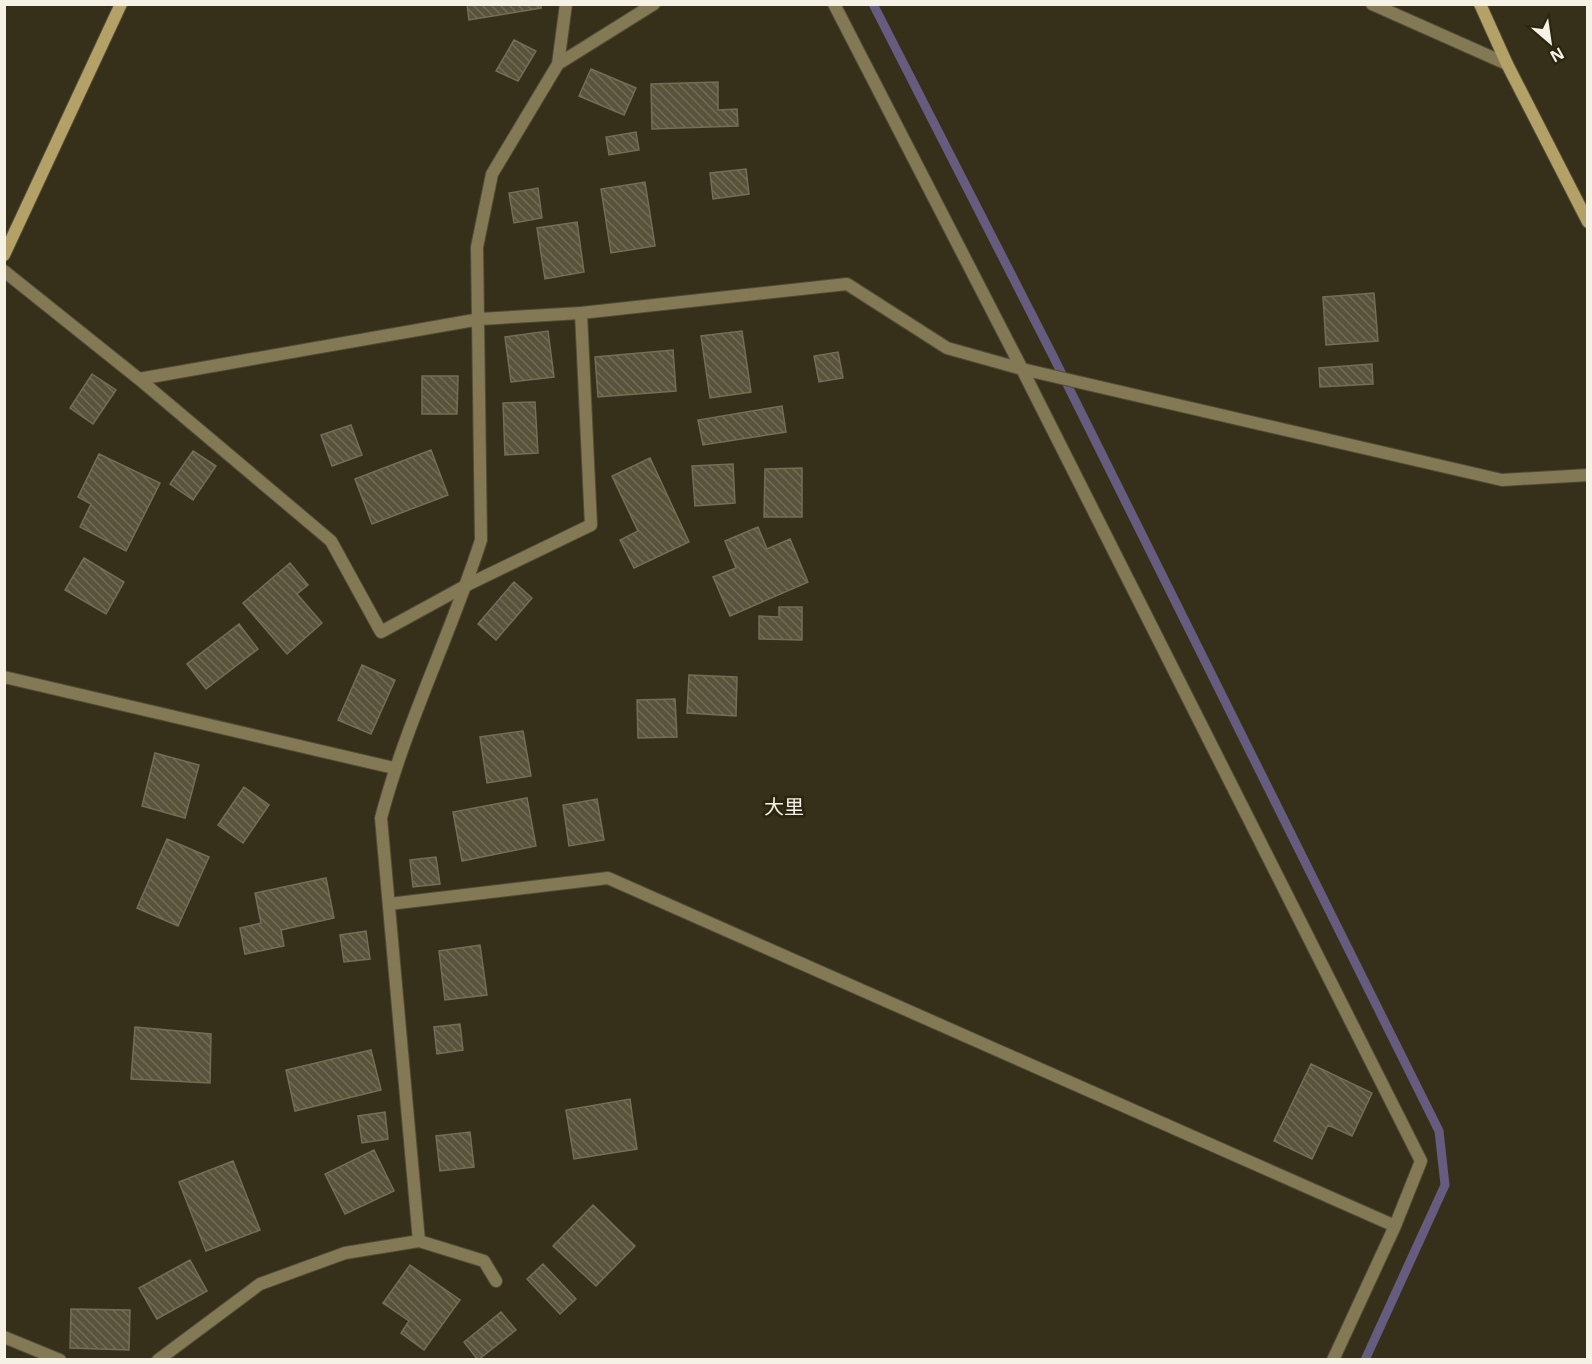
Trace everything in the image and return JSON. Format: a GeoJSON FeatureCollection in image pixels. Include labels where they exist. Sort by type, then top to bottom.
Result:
{"type":"FeatureCollection","features":[{"type":"Feature","properties":{"kind":"street"},"geometry":{"type":"LineString","coordinates":[[4,255],[121,4]]}},
{"type":"Feature","properties":{"kind":"street"},"geometry":{"type":"LineString","coordinates":[[419,1242],[381,818],[394,768],[467,585],[481,540],[480,319],[477,247],[492,174],[558,64],[566,4]]}},
{"type":"Feature","properties":{"kind":"street"},"geometry":{"type":"LineString","coordinates":[[558,64],[654,4]]}},
{"type":"Feature","properties":{"kind":"street"},"geometry":{"type":"LineString","coordinates":[[834,4],[1022,369],[1421,1161],[1395,1226],[1333,1359]]}},
{"type":"Feature","properties":{"kind":"street"},"geometry":{"type":"LineString","coordinates":[[1372,4],[1507,64]]}},
{"type":"Feature","properties":{"kind":"street"},"geometry":{"type":"LineString","coordinates":[[1480,4],[1507,64],[1587,222]]}},
{"type":"Feature","properties":{"kind":"street"},"geometry":{"type":"LineString","coordinates":[[4,271],[139,379],[331,541],[381,633],[467,585],[591,525],[581,313]]}},
{"type":"Feature","properties":{"kind":"street"},"geometry":{"type":"LineString","coordinates":[[139,379],[480,319],[581,313],[847,284],[947,348],[1022,369],[1502,480],[1587,475]]}},
{"type":"Feature","properties":{"kind":"street"},"geometry":{"type":"LineString","coordinates":[[4,676],[394,768]]}},
{"type":"Feature","properties":{"kind":"street"},"geometry":{"type":"LineString","coordinates":[[389,904],[608,878],[1395,1226]]}},
{"type":"Feature","properties":{"kind":"street"},"geometry":{"type":"LineString","coordinates":[[158,1359],[260,1284],[345,1253],[419,1242],[484,1261],[496,1281]]}},
{"type":"Feature","properties":{"kind":"street"},"geometry":{"type":"LineString","coordinates":[[4,1337],[60,1359]]}},
{"type":"Feature","properties":{"kind":"building"},"geometry":{"type":"Polygon","coordinates":[[[467,4],[541,4],[541,8],[469,20],[467,4]]]}},
{"type":"Feature","properties":{"kind":"building"},"geometry":{"type":"Polygon","coordinates":[[[514,40],[536,51],[518,81],[496,71],[514,40]]]}},
{"type":"Feature","properties":{"kind":"building"},"geometry":{"type":"Polygon","coordinates":[[[591,69],[636,88],[624,115],[579,96],[591,69]]]}},
{"type":"Feature","properties":{"kind":"building"},"geometry":{"type":"Polygon","coordinates":[[[718,82],[718,110],[737,109],[738,126],[652,129],[651,84],[718,82]]]}},
{"type":"Feature","properties":{"kind":"building"},"geometry":{"type":"Polygon","coordinates":[[[636,132],[639,150],[609,155],[606,137],[636,132]]]}},
{"type":"Feature","properties":{"kind":"building"},"geometry":{"type":"Polygon","coordinates":[[[746,169],[749,194],[713,199],[710,173],[746,169]]]}},
{"type":"Feature","properties":{"kind":"building"},"geometry":{"type":"Polygon","coordinates":[[[645,182],[655,246],[611,253],[601,189],[645,182]]]}},
{"type":"Feature","properties":{"kind":"building"},"geometry":{"type":"Polygon","coordinates":[[[538,188],[542,218],[514,223],[509,193],[538,188]]]}},
{"type":"Feature","properties":{"kind":"building"},"geometry":{"type":"Polygon","coordinates":[[[577,222],[584,272],[545,279],[537,228],[577,222]]]}},
{"type":"Feature","properties":{"kind":"building"},"geometry":{"type":"Polygon","coordinates":[[[1374,293],[1378,341],[1326,345],[1323,297],[1374,293]]]}},
{"type":"Feature","properties":{"kind":"building"},"geometry":{"type":"Polygon","coordinates":[[[548,331],[554,377],[511,382],[505,337],[548,331]]]}},
{"type":"Feature","properties":{"kind":"building"},"geometry":{"type":"Polygon","coordinates":[[[742,331],[751,392],[710,398],[701,336],[742,331]]]}},
{"type":"Feature","properties":{"kind":"building"},"geometry":{"type":"Polygon","coordinates":[[[673,350],[676,391],[598,397],[595,357],[673,350]]]}},
{"type":"Feature","properties":{"kind":"building"},"geometry":{"type":"Polygon","coordinates":[[[838,352],[843,378],[819,382],[814,356],[838,352]]]}},
{"type":"Feature","properties":{"kind":"building"},"geometry":{"type":"Polygon","coordinates":[[[1372,364],[1373,384],[1320,387],[1319,368],[1372,364]]]}},
{"type":"Feature","properties":{"kind":"building"},"geometry":{"type":"Polygon","coordinates":[[[92,374],[116,390],[93,424],[70,408],[92,374]]]}},
{"type":"Feature","properties":{"kind":"building"},"geometry":{"type":"Polygon","coordinates":[[[422,376],[458,376],[457,414],[422,414],[422,376]]]}},
{"type":"Feature","properties":{"kind":"building"},"geometry":{"type":"Polygon","coordinates":[[[535,402],[538,453],[505,455],[503,403],[535,402]]]}},
{"type":"Feature","properties":{"kind":"building"},"geometry":{"type":"Polygon","coordinates":[[[782,406],[786,432],[703,445],[698,420],[782,406]]]}},
{"type":"Feature","properties":{"kind":"building"},"geometry":{"type":"Polygon","coordinates":[[[351,425],[362,455],[332,466],[321,435],[351,425]]]}},
{"type":"Feature","properties":{"kind":"building"},"geometry":{"type":"Polygon","coordinates":[[[431,450],[448,495],[372,524],[355,479],[431,450]]]}},
{"type":"Feature","properties":{"kind":"building"},"geometry":{"type":"Polygon","coordinates":[[[193,451],[216,466],[193,500],[170,484],[193,451]]]}},
{"type":"Feature","properties":{"kind":"building"},"geometry":{"type":"Polygon","coordinates":[[[99,454],[160,483],[126,551],[80,527],[91,504],[78,497],[99,454]]]}},
{"type":"Feature","properties":{"kind":"building"},"geometry":{"type":"Polygon","coordinates":[[[650,458],[689,542],[634,568],[620,540],[638,531],[612,476],[650,458]]]}},
{"type":"Feature","properties":{"kind":"building"},"geometry":{"type":"Polygon","coordinates":[[[733,464],[735,503],[695,506],[692,466],[733,464]]]}},
{"type":"Feature","properties":{"kind":"building"},"geometry":{"type":"Polygon","coordinates":[[[802,468],[802,517],[764,517],[765,469],[802,468]]]}},
{"type":"Feature","properties":{"kind":"building"},"geometry":{"type":"Polygon","coordinates":[[[758,527],[767,549],[790,539],[808,582],[730,616],[713,577],[736,568],[725,541],[758,527]]]}},
{"type":"Feature","properties":{"kind":"building"},"geometry":{"type":"Polygon","coordinates":[[[84,558],[124,582],[106,614],[65,590],[84,558]]]}},
{"type":"Feature","properties":{"kind":"building"},"geometry":{"type":"Polygon","coordinates":[[[290,563],[308,585],[297,594],[322,623],[287,654],[243,603],[290,563]]]}},
{"type":"Feature","properties":{"kind":"building"},"geometry":{"type":"Polygon","coordinates":[[[514,582],[532,598],[496,640],[478,624],[514,582]]]}},
{"type":"Feature","properties":{"kind":"building"},"geometry":{"type":"Polygon","coordinates":[[[779,607],[802,607],[802,640],[759,639],[759,616],[779,617],[779,607]]]}},
{"type":"Feature","properties":{"kind":"building"},"geometry":{"type":"Polygon","coordinates":[[[239,624],[258,649],[206,689],[187,664],[239,624]]]}},
{"type":"Feature","properties":{"kind":"building"},"geometry":{"type":"Polygon","coordinates":[[[362,665],[395,680],[371,734],[338,720],[362,665]]]}},
{"type":"Feature","properties":{"kind":"building"},"geometry":{"type":"Polygon","coordinates":[[[689,675],[737,677],[736,716],[687,713],[689,675]]]}},
{"type":"Feature","properties":{"kind":"building"},"geometry":{"type":"Polygon","coordinates":[[[675,699],[677,737],[638,738],[637,700],[675,699]]]}},
{"type":"Feature","properties":{"kind":"building"},"geometry":{"type":"Polygon","coordinates":[[[523,731],[531,776],[487,783],[480,737],[523,731]]]}},
{"type":"Feature","properties":{"kind":"building"},"geometry":{"type":"Polygon","coordinates":[[[155,753],[199,765],[185,818],[142,806],[155,753]]]}},
{"type":"Feature","properties":{"kind":"building"},"geometry":{"type":"Polygon","coordinates":[[[244,787],[269,805],[243,843],[218,825],[244,787]]]}},
{"type":"Feature","properties":{"kind":"building"},"geometry":{"type":"Polygon","coordinates":[[[527,798],[536,846],[462,861],[453,812],[527,798]]]}},
{"type":"Feature","properties":{"kind":"building"},"geometry":{"type":"Polygon","coordinates":[[[597,799],[604,840],[569,846],[563,805],[597,799]]]}},
{"type":"Feature","properties":{"kind":"building"},"geometry":{"type":"Polygon","coordinates":[[[167,839],[209,857],[178,926],[137,908],[167,839]]]}},
{"type":"Feature","properties":{"kind":"building"},"geometry":{"type":"Polygon","coordinates":[[[436,857],[440,884],[413,887],[410,860],[436,857]]]}},
{"type":"Feature","properties":{"kind":"building"},"geometry":{"type":"Polygon","coordinates":[[[326,878],[334,918],[281,930],[284,946],[245,954],[240,928],[261,923],[255,893],[326,878]]]}},
{"type":"Feature","properties":{"kind":"building"},"geometry":{"type":"Polygon","coordinates":[[[366,931],[370,959],[344,962],[340,935],[366,931]]]}},
{"type":"Feature","properties":{"kind":"building"},"geometry":{"type":"Polygon","coordinates":[[[480,945],[487,995],[445,1000],[439,951],[480,945]]]}},
{"type":"Feature","properties":{"kind":"building"},"geometry":{"type":"Polygon","coordinates":[[[460,1024],[463,1050],[437,1054],[434,1027],[460,1024]]]}},
{"type":"Feature","properties":{"kind":"building"},"geometry":{"type":"Polygon","coordinates":[[[135,1027],[211,1034],[210,1083],[131,1079],[135,1027]]]}},
{"type":"Feature","properties":{"kind":"building"},"geometry":{"type":"Polygon","coordinates":[[[371,1050],[381,1090],[295,1111],[286,1070],[371,1050]]]}},
{"type":"Feature","properties":{"kind":"building"},"geometry":{"type":"Polygon","coordinates":[[[1311,1064],[1372,1093],[1352,1136],[1328,1125],[1312,1159],[1274,1141],[1311,1064]]]}},
{"type":"Feature","properties":{"kind":"building"},"geometry":{"type":"Polygon","coordinates":[[[630,1099],[637,1149],[574,1159],[566,1110],[630,1099]]]}},
{"type":"Feature","properties":{"kind":"building"},"geometry":{"type":"Polygon","coordinates":[[[385,1112],[388,1139],[362,1143],[358,1116],[385,1112]]]}},
{"type":"Feature","properties":{"kind":"building"},"geometry":{"type":"Polygon","coordinates":[[[470,1132],[474,1167],[440,1171],[436,1136],[470,1132]]]}},
{"type":"Feature","properties":{"kind":"building"},"geometry":{"type":"Polygon","coordinates":[[[374,1150],[394,1191],[345,1214],[325,1174],[374,1150]]]}},
{"type":"Feature","properties":{"kind":"building"},"geometry":{"type":"Polygon","coordinates":[[[233,1161],[260,1230],[206,1251],[179,1182],[233,1161]]]}},
{"type":"Feature","properties":{"kind":"building"},"geometry":{"type":"Polygon","coordinates":[[[593,1205],[635,1246],[596,1286],[553,1246],[593,1205]]]}},
{"type":"Feature","properties":{"kind":"building"},"geometry":{"type":"Polygon","coordinates":[[[190,1260],[207,1291],[157,1319],[139,1288],[190,1260]]]}},
{"type":"Feature","properties":{"kind":"building"},"geometry":{"type":"Polygon","coordinates":[[[543,1264],[576,1299],[560,1314],[527,1279],[543,1264]]]}},
{"type":"Feature","properties":{"kind":"building"},"geometry":{"type":"Polygon","coordinates":[[[410,1265],[460,1300],[424,1350],[401,1333],[409,1321],[383,1303],[410,1265]]]}},
{"type":"Feature","properties":{"kind":"building"},"geometry":{"type":"Polygon","coordinates":[[[71,1309],[130,1310],[129,1350],[70,1348],[71,1309]]]}},
{"type":"Feature","properties":{"kind":"building"},"geometry":{"type":"Polygon","coordinates":[[[501,1312],[516,1330],[478,1360],[464,1342],[501,1312]]]}},
{"type":"Feature","properties":{"kind":"waterway"},"geometry":{"type":"LineString","coordinates":[[873,4],[1051,352],[1439,1131],[1445,1185],[1365,1360]]}},
{"type":"Feature","properties":{"kind":"district","name":"大里"},"geometry":{"type":"Point","coordinates":[784,807]}}]}
